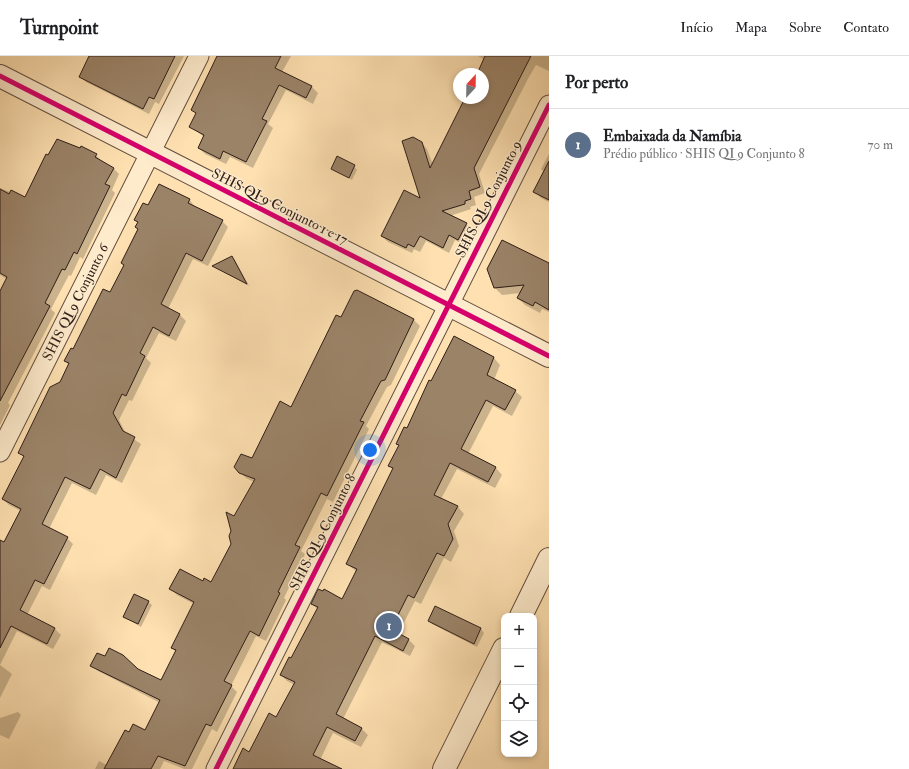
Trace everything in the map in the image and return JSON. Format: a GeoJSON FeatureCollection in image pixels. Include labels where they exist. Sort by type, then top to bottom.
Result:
{"type":"FeatureCollection","features":[{"type":"Feature","properties":{"kind":"street","name":"SHIS QI 9 Conjunto 6"},"geometry":{"type":"LineString","coordinates":[[0,452],[199,56]]}},
{"type":"Feature","properties":{"kind":"street","name":"SHIS QI 9 Conjunto 1 e 17"},"geometry":{"type":"LineString","coordinates":[[0,76],[549,356]]}},
{"type":"Feature","properties":{"kind":"street","name":"SHIS QI 9 Conjunto 9"},"geometry":{"type":"LineString","coordinates":[[449,305],[549,105]]}},
{"type":"Feature","properties":{"kind":"street","name":"SHIS QI 9 Conjunto 8"},"geometry":{"type":"LineString","coordinates":[[216,769],[449,305]]}},
{"type":"Feature","properties":{"kind":"street"},"geometry":{"type":"LineString","coordinates":[[522,613],[549,559]]}},
{"type":"Feature","properties":{"kind":"street"},"geometry":{"type":"LineString","coordinates":[[444,769],[501,655]]}},
{"type":"Feature","properties":{"kind":"building"},"geometry":{"type":"Polygon","coordinates":[[[89,56],[175,56],[154,99],[149,97],[143,109],[79,77],[89,56]]]}},
{"type":"Feature","properties":{"kind":"building"},"geometry":{"type":"Polygon","coordinates":[[[217,56],[281,56],[275,68],[312,86],[306,98],[279,85],[262,119],[267,121],[246,162],[223,151],[220,159],[198,148],[204,135],[189,127],[196,113],[191,110],[217,56]]]}},
{"type":"Feature","properties":{"kind":"building"},"geometry":{"type":"Polygon","coordinates":[[[485,56],[531,56],[474,168],[480,187],[469,191],[471,199],[465,201],[465,204],[442,211],[467,223],[458,240],[449,235],[443,248],[420,236],[414,247],[408,244],[406,248],[381,236],[404,190],[420,198],[402,141],[413,137],[422,142],[430,168],[462,104],[489,104],[489,68],[480,68],[485,56]]]}},
{"type":"Feature","properties":{"kind":"building"},"geometry":{"type":"Polygon","coordinates":[[[57,139],[80,148],[81,146],[97,154],[95,157],[114,168],[105,184],[110,186],[77,254],[74,252],[65,270],[62,269],[45,303],[50,306],[0,401],[0,291],[7,277],[0,273],[0,189],[9,194],[11,190],[25,197],[46,154],[48,155],[57,139]]]}},
{"type":"Feature","properties":{"kind":"building"},"geometry":{"type":"Polygon","coordinates":[[[337,156],[355,165],[349,178],[331,169],[337,156]]]}},
{"type":"Feature","properties":{"kind":"building"},"geometry":{"type":"Polygon","coordinates":[[[549,161],[549,200],[533,192],[549,161]]]}},
{"type":"Feature","properties":{"kind":"building"},"geometry":{"type":"Polygon","coordinates":[[[159,184],[190,199],[188,203],[223,220],[202,261],[186,253],[161,304],[180,314],[169,336],[153,327],[140,353],[145,356],[126,396],[122,394],[113,413],[123,431],[135,437],[116,478],[100,469],[90,489],[65,477],[42,524],[68,537],[44,584],[35,580],[20,610],[55,628],[47,644],[11,626],[0,648],[0,540],[4,542],[21,509],[2,499],[24,456],[18,453],[50,387],[60,382],[69,363],[64,361],[71,348],[73,349],[103,289],[110,292],[124,265],[121,263],[138,229],[135,227],[138,222],[134,220],[143,203],[148,205],[159,184]]]}},
{"type":"Feature","properties":{"kind":"building"},"geometry":{"type":"Polygon","coordinates":[[[502,240],[549,263],[549,310],[535,302],[533,306],[517,298],[524,285],[494,288],[487,269],[502,240]]]}},
{"type":"Feature","properties":{"kind":"building"},"geometry":{"type":"Polygon","coordinates":[[[232,256],[247,284],[212,266],[232,256]]]}},
{"type":"Feature","properties":{"kind":"building"},"geometry":{"type":"Polygon","coordinates":[[[357,290],[414,319],[385,380],[381,381],[360,421],[364,422],[327,496],[321,493],[295,545],[300,547],[259,636],[250,631],[224,681],[232,685],[211,726],[206,724],[185,766],[158,756],[151,769],[104,769],[125,730],[129,732],[133,724],[145,730],[160,700],[90,666],[97,653],[105,656],[109,648],[123,655],[138,669],[161,680],[176,650],[171,648],[194,602],[169,589],[180,569],[203,581],[204,578],[211,582],[231,544],[229,536],[231,531],[226,512],[234,516],[255,479],[239,473],[234,467],[241,454],[252,458],[280,401],[291,407],[336,315],[341,317],[354,291],[357,290]]]}},
{"type":"Feature","properties":{"kind":"building"},"geometry":{"type":"Polygon","coordinates":[[[454,336],[494,357],[487,375],[516,390],[505,410],[486,400],[461,449],[496,467],[488,482],[450,463],[434,495],[458,506],[448,524],[453,539],[444,556],[437,553],[414,598],[408,595],[391,629],[409,639],[403,651],[375,636],[336,714],[362,728],[355,741],[327,727],[313,755],[342,769],[233,769],[243,748],[249,752],[269,713],[276,717],[295,682],[280,675],[289,657],[291,658],[318,607],[311,604],[318,589],[323,591],[324,589],[342,599],[357,569],[346,564],[393,468],[388,466],[399,445],[396,444],[404,427],[407,428],[429,380],[431,381],[454,336]]]}},
{"type":"Feature","properties":{"kind":"building"},"geometry":{"type":"Polygon","coordinates":[[[134,594],[149,601],[138,624],[123,617],[134,594]]]}},
{"type":"Feature","properties":{"kind":"building"},"geometry":{"type":"Polygon","coordinates":[[[435,606],[481,628],[474,644],[428,621],[435,606]]]}},
{"type":"Feature","properties":{"kind":"cycle path"},"geometry":{"type":"LineString","coordinates":[[0,76],[549,356]]}},
{"type":"Feature","properties":{"kind":"cycle path"},"geometry":{"type":"LineString","coordinates":[[216,769],[549,105]]}},
{"type":"Feature","properties":{"kind":"place","name":"Embaixada da Namíbia"},"geometry":{"type":"Point","coordinates":[389,626]}}]}
